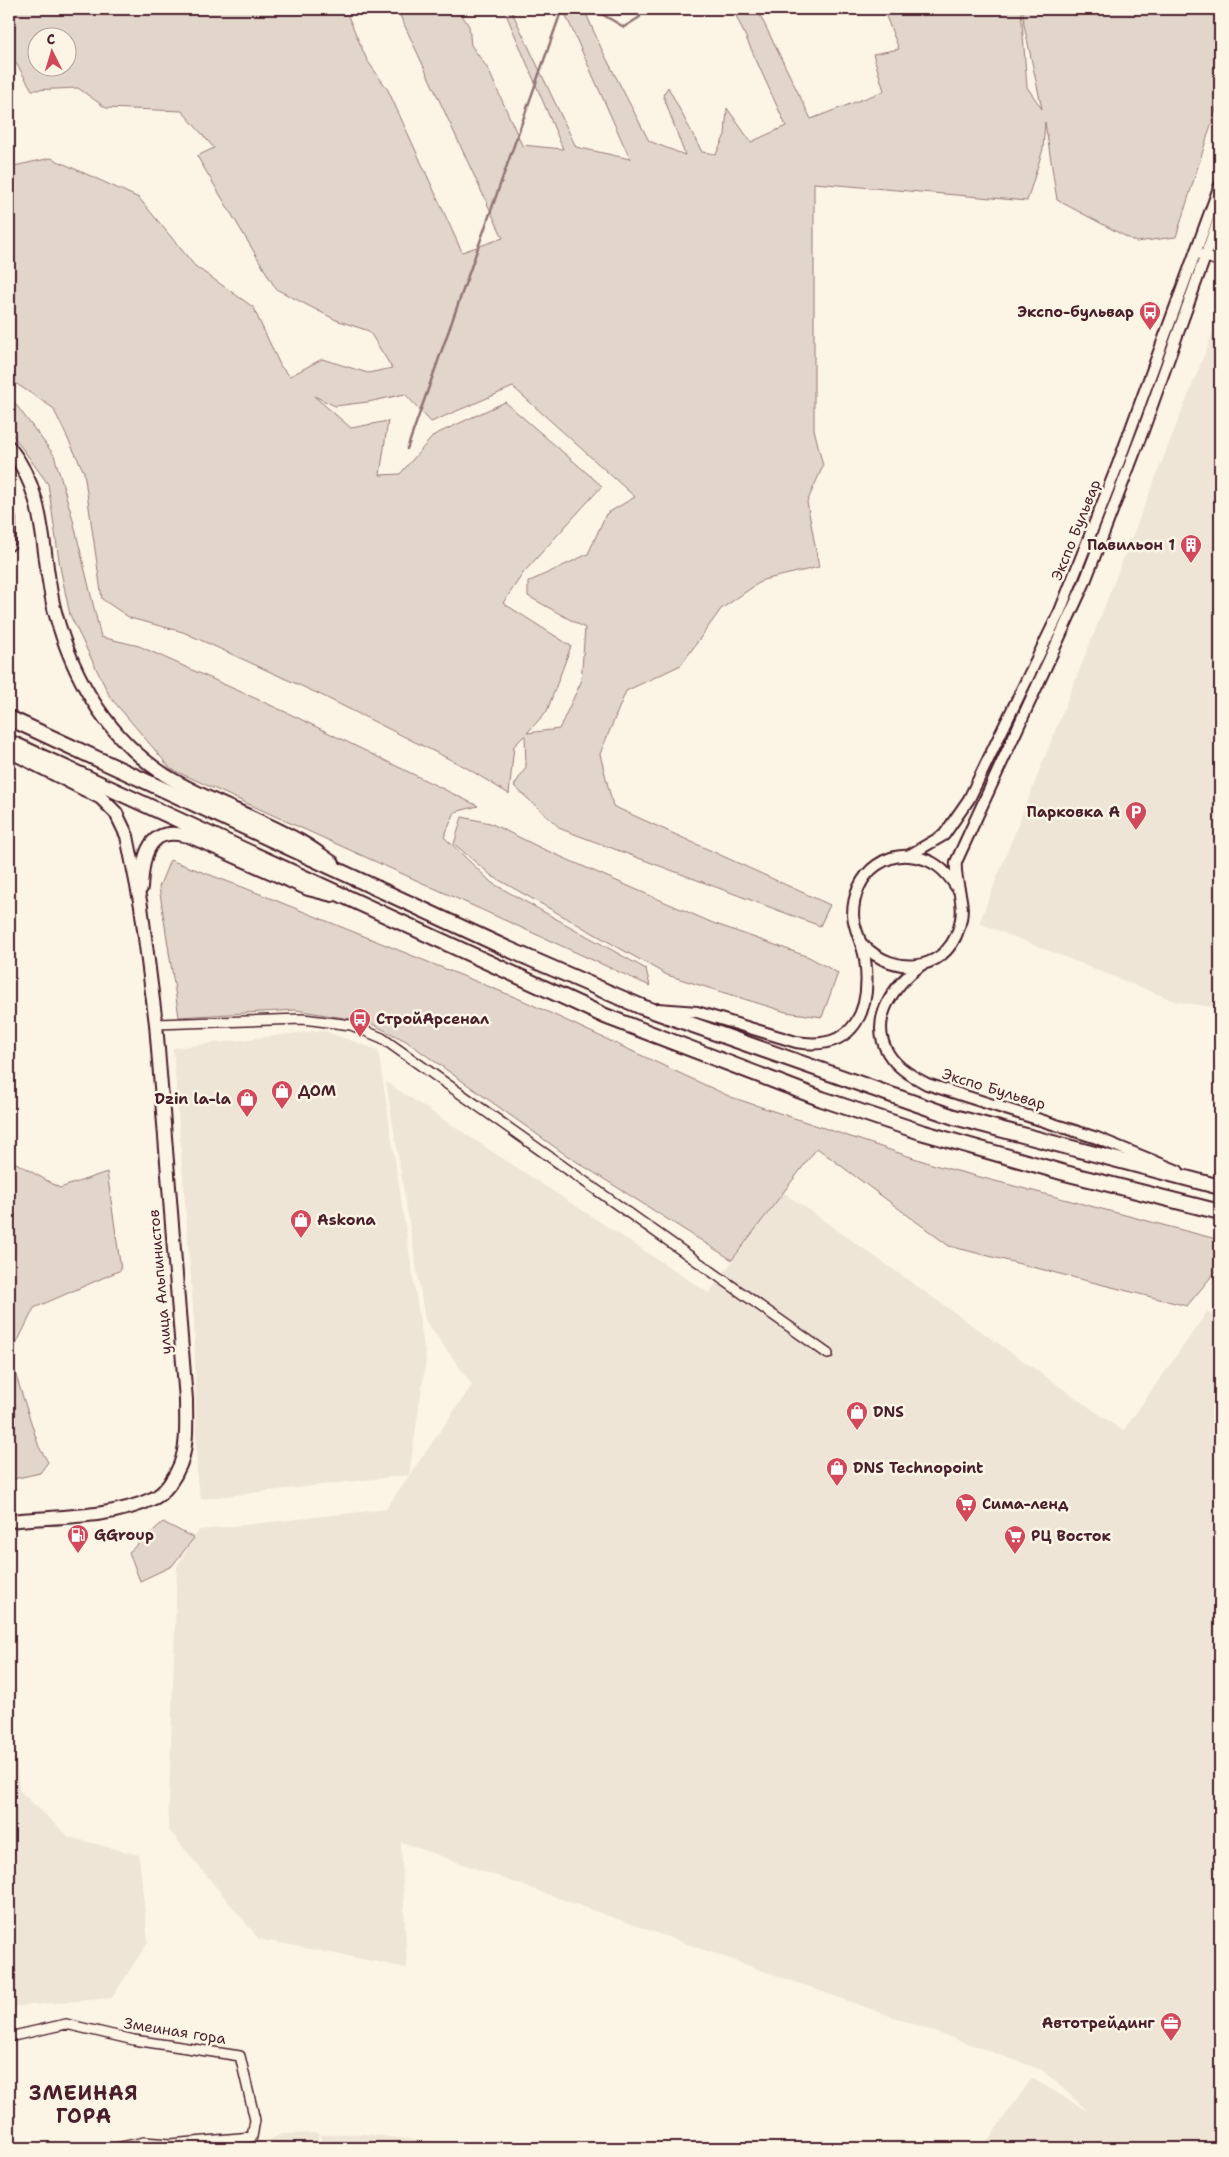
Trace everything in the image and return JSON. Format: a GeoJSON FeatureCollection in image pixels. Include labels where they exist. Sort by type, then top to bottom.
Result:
{"type":"FeatureCollection","features":[{"type":"Feature","properties":{"kind":"main road"},"geometry":{"type":"LineString","coordinates":[[9,447],[28,475],[40,513],[53,603],[66,647],[78,677],[106,720],[134,751],[165,775],[299,840],[349,874]]}},
{"type":"Feature","properties":{"kind":"main road"},"geometry":{"type":"LineString","coordinates":[[9,519],[9,544]]}},
{"type":"Feature","properties":{"kind":"main road"},"geometry":{"type":"LineString","coordinates":[[9,718],[349,874],[508,950],[642,1007],[954,1117],[1220,1187]]}},
{"type":"Feature","properties":{"kind":"main road"},"geometry":{"type":"LineString","coordinates":[[9,742],[349,900],[605,1016],[822,1099],[921,1132],[1056,1171],[1220,1212]]}},
{"type":"Feature","properties":{"kind":"main road"},"geometry":{"type":"LineString","coordinates":[[9,751],[94,794],[110,805],[127,836],[141,906]]}},
{"type":"Feature","properties":{"kind":"main road"},"geometry":{"type":"LineString","coordinates":[[141,906],[142,874],[146,852],[156,839],[169,834],[189,836],[308,888],[349,900]]}},
{"type":"Feature","properties":{"kind":"main road","name":"улица Альпинистов"},"geometry":{"type":"LineString","coordinates":[[9,1519],[108,1512],[153,1499],[166,1489],[180,1464],[186,1440],[186,1400],[156,1024],[141,906]]}},
{"type":"Feature","properties":{"kind":"street","name":"Экспо Бульвар"},"geometry":{"type":"LineString","coordinates":[[908,856],[944,835],[969,799],[1060,611],[1118,464],[1220,185]]}},
{"type":"Feature","properties":{"kind":"street","name":"Экспо Бульвар"},"geometry":{"type":"LineString","coordinates":[[1197,1181],[1152,1159],[1097,1138],[927,1084],[906,1072],[888,1054],[882,1030],[884,1009],[898,986],[908,974],[922,964],[937,958],[953,941],[961,920],[963,908],[956,870],[959,855],[1084,584],[1144,428],[1220,215]]}},
{"type":"Feature","properties":{"kind":"street"},"geometry":{"type":"LineString","coordinates":[[1196,253],[1220,262]]}},
{"type":"Feature","properties":{"kind":"street","name":"Экспо Бульвар"},"geometry":{"type":"LineString","coordinates":[[642,1007],[697,1012],[796,1042],[808,1044],[830,1042],[842,1036],[855,1025],[862,1011],[866,976],[862,944],[855,928],[853,916],[856,896],[862,880],[873,868],[883,862],[898,856],[908,856],[934,862],[947,873],[960,895]]}},
{"type":"Feature","properties":{"kind":"street","name":"Экспо Бульвар"},"geometry":{"type":"LineString","coordinates":[[862,944],[871,953],[893,964],[907,966],[922,964]]}},
{"type":"Feature","properties":{"kind":"street"},"geometry":{"type":"LineString","coordinates":[[156,1024],[302,1019],[351,1025],[382,1038],[828,1354]]}},
{"type":"Feature","properties":{"kind":"street","name":"Змеиная гора"},"geometry":{"type":"LineString","coordinates":[[9,2037],[66,2024],[134,2040],[240,2056],[255,2120],[252,2137],[170,2144],[144,2142],[116,2148]]}},
{"type":"Feature","properties":{"kind":"shaded area"},"geometry":{"type":"Polygon","coordinates":[[[9,9],[345,9],[367,60],[388,90],[462,252],[503,238],[397,9],[458,9],[469,26],[471,45],[488,69],[522,145],[563,149],[506,14],[512,12],[576,147],[630,159],[563,9],[584,9],[602,50],[649,141],[685,155],[663,95],[668,87],[702,152],[716,154],[725,135],[727,108],[751,142],[786,126],[733,9],[745,9],[748,15],[760,15],[811,119],[884,91],[873,54],[899,49],[883,9],[1021,9],[1027,87],[1042,109],[1024,25],[1023,9],[1220,9],[1220,96],[1176,237],[1136,242],[1057,200],[1045,122],[1043,149],[1027,201],[814,183],[814,429],[823,466],[807,502],[819,567],[763,580],[721,609],[681,665],[626,691],[600,754],[613,806],[830,905],[820,926],[561,829],[514,786],[526,767],[525,735],[514,746],[509,794],[465,767],[321,695],[183,632],[130,618],[102,599],[84,472],[53,408],[9,379],[9,167],[51,158],[139,198],[195,266],[253,307],[281,367],[290,376],[322,359],[368,373],[392,368],[369,331],[336,320],[276,289],[197,156],[214,148],[182,111],[106,108],[78,88],[32,90],[16,63],[9,63],[9,9]],[[513,387],[431,422],[405,394],[368,402],[335,406],[314,396],[351,428],[388,421],[380,475],[400,474],[434,435],[505,402],[602,486],[524,572],[503,603],[571,646],[547,711],[527,733],[559,729],[581,682],[585,628],[528,596],[528,582],[588,554],[606,514],[635,497],[513,387]]]}},
{"type":"Feature","properties":{"kind":"shaded area"},"geometry":{"type":"Polygon","coordinates":[[[1220,315],[1220,1008],[1177,1002],[979,923],[1220,315]]]}},
{"type":"Feature","properties":{"kind":"shaded area"},"geometry":{"type":"Polygon","coordinates":[[[9,401],[14,402],[54,455],[72,516],[101,637],[139,646],[290,714],[478,806],[455,812],[444,837],[492,883],[646,969],[650,986],[171,769],[110,697],[70,615],[60,567],[48,484],[9,430],[9,401]]]}},
{"type":"Feature","properties":{"kind":"shaded area"},"geometry":{"type":"Polygon","coordinates":[[[462,817],[490,823],[541,848],[713,923],[809,957],[838,973],[822,1017],[786,1012],[667,975],[492,876],[454,844],[462,817]]]}},
{"type":"Feature","properties":{"kind":"shaded area"},"geometry":{"type":"Polygon","coordinates":[[[170,860],[245,888],[522,1000],[731,1097],[938,1166],[1220,1240],[1220,1266],[1187,1306],[949,1246],[817,1148],[732,1260],[566,1155],[406,1041],[368,1022],[296,1010],[179,1017],[159,887],[170,860]]]}},
{"type":"Feature","properties":{"kind":"shaded area"},"geometry":{"type":"Polygon","coordinates":[[[322,1030],[378,1050],[426,1360],[409,1475],[201,1499],[197,1480],[194,1321],[173,1048],[322,1030]]]}},
{"type":"Feature","properties":{"kind":"shaded area"},"geometry":{"type":"Polygon","coordinates":[[[386,1082],[709,1293],[783,1192],[1123,1431],[1207,1312],[1220,1315],[1220,2148],[982,2148],[1032,2078],[1089,2112],[1042,2070],[401,1842],[407,1968],[259,1939],[168,1829],[177,1566],[199,1530],[386,1509],[472,1385],[425,1320],[386,1082]]]}},
{"type":"Feature","properties":{"kind":"shaded area"},"geometry":{"type":"Polygon","coordinates":[[[9,1159],[60,1188],[107,1172],[121,1270],[34,1308],[10,1357],[39,1447],[48,1462],[40,1473],[9,1480],[9,1159]]]}},
{"type":"Feature","properties":{"kind":"shaded area"},"geometry":{"type":"Polygon","coordinates":[[[163,1522],[194,1538],[172,1566],[140,1581],[129,1552],[163,1522]]]}},
{"type":"Feature","properties":{"kind":"shaded area"},"geometry":{"type":"Polygon","coordinates":[[[9,1675],[19,1790],[69,1837],[139,1855],[148,1942],[112,1998],[9,2007],[9,1675]]]}},
{"type":"Feature","properties":{"kind":"shaded area"},"geometry":{"type":"Polygon","coordinates":[[[319,2133],[317,2148],[180,2148],[196,2144],[265,2142],[282,2134],[319,2133]]]}},
{"type":"Feature","properties":{"kind":"shaded area"},"geometry":{"type":"Polygon","coordinates":[[[365,2134],[490,2148],[320,2148],[321,2135],[365,2134]]]}},
{"type":"Feature","properties":{"kind":"waterway"},"geometry":{"type":"LineString","coordinates":[[407,449],[562,9]]}},
{"type":"Feature","properties":{"kind":"waterway"},"geometry":{"type":"LineString","coordinates":[[593,9],[624,27],[640,17],[638,9]]}},
{"type":"Feature","properties":{"kind":"place","name":"Экспо-бульвар"},"geometry":{"type":"Point","coordinates":[1150,331]}},
{"type":"Feature","properties":{"kind":"place","name":"Павильон 1"},"geometry":{"type":"Point","coordinates":[1191,564]}},
{"type":"Feature","properties":{"kind":"place","name":"Парковка A"},"geometry":{"type":"Point","coordinates":[1136,831]}},
{"type":"Feature","properties":{"kind":"place","name":"СтройАрсенал"},"geometry":{"type":"Point","coordinates":[360,1038]}},
{"type":"Feature","properties":{"kind":"place","name":"ДОМ"},"geometry":{"type":"Point","coordinates":[282,1110]}},
{"type":"Feature","properties":{"kind":"place","name":"Dzin la-la"},"geometry":{"type":"Point","coordinates":[247,1118]}},
{"type":"Feature","properties":{"kind":"place","name":"Askona"},"geometry":{"type":"Point","coordinates":[301,1239]}},
{"type":"Feature","properties":{"kind":"place","name":"DNS"},"geometry":{"type":"Point","coordinates":[857,1431]}},
{"type":"Feature","properties":{"kind":"place","name":"DNS Technopoint"},"geometry":{"type":"Point","coordinates":[837,1487]}},
{"type":"Feature","properties":{"kind":"place","name":"Сима-ленд"},"geometry":{"type":"Point","coordinates":[966,1523]}},
{"type":"Feature","properties":{"kind":"place","name":"GGroup"},"geometry":{"type":"Point","coordinates":[78,1554]}},
{"type":"Feature","properties":{"kind":"place","name":"РЦ Восток"},"geometry":{"type":"Point","coordinates":[1015,1555]}},
{"type":"Feature","properties":{"kind":"place","name":"Автотрейдинг"},"geometry":{"type":"Point","coordinates":[1171,2042]}},
{"type":"Feature","properties":{"kind":"district","name":"ЗМЕИНАЯ ГОРА"},"geometry":{"type":"Point","coordinates":[84,2104]}}]}
